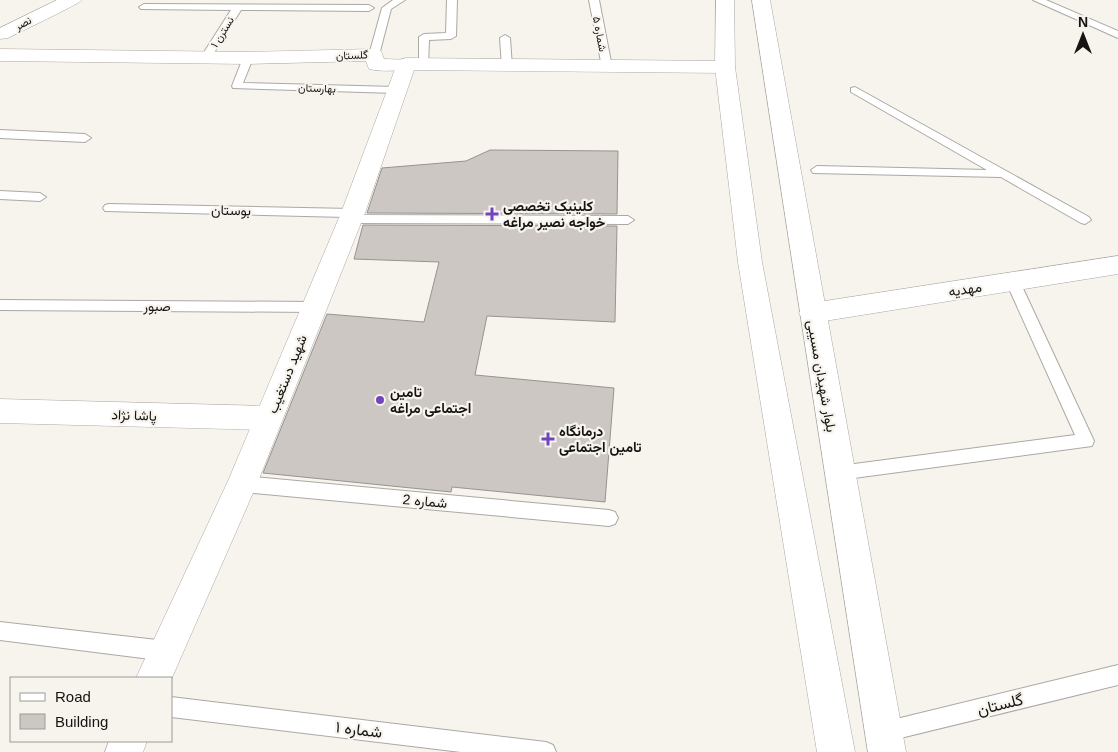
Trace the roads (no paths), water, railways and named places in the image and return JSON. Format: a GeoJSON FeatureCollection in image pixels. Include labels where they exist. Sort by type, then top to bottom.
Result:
{"type":"FeatureCollection","features":[{"type":"Feature","properties":{"kind":"street","name":"نصر"},"geometry":{"type":"LineString","coordinates":[[1,36],[54,7],[73,0]]}},
{"type":"Feature","properties":{"kind":"street"},"geometry":{"type":"LineString","coordinates":[[725,0],[725,67],[750,262],[836,752]]}},
{"type":"Feature","properties":{"kind":"street","name":"بلوار شهیدان مسیبی"},"geometry":{"type":"LineString","coordinates":[[761,0],[884,742]]}},
{"type":"Feature","properties":{"kind":"street","name":"گلستان"},"geometry":{"type":"LineString","coordinates":[[0,55],[248,58],[374,55],[376,65],[725,67]]}},
{"type":"Feature","properties":{"kind":"street","name":"شهید دستغیب"},"geometry":{"type":"LineString","coordinates":[[154,677],[242,484],[352,216],[396,90],[415,65]]}},
{"type":"Feature","properties":{"kind":"street","name":"مهدیه"},"geometry":{"type":"LineString","coordinates":[[812,313],[1118,265]]}},
{"type":"Feature","properties":{"kind":"street","name":"پاشا نژاد"},"geometry":{"type":"LineString","coordinates":[[0,411],[269,418]]}},
{"type":"Feature","properties":{"kind":"lane"},"geometry":{"type":"LineString","coordinates":[[374,55],[387,8],[400,0]]}},
{"type":"Feature","properties":{"kind":"lane"},"geometry":{"type":"LineString","coordinates":[[415,65],[424,37],[451,36],[452,0]]}},
{"type":"Feature","properties":{"kind":"lane","name":"شماره ۵"},"geometry":{"type":"LineString","coordinates":[[594,0],[607,67]]}},
{"type":"Feature","properties":{"kind":"lane"},"geometry":{"type":"LineString","coordinates":[[1038,0],[1118,35]]}},
{"type":"Feature","properties":{"kind":"lane","name":"نسترن ۱"},"geometry":{"type":"LineString","coordinates":[[206,57],[238,7]]}},
{"type":"Feature","properties":{"kind":"lane","name":"نسترن ۱"},"geometry":{"type":"LineString","coordinates":[[144,8],[369,8]]}},
{"type":"Feature","properties":{"kind":"lane"},"geometry":{"type":"LineString","coordinates":[[504,38],[507,67]]}},
{"type":"Feature","properties":{"kind":"lane","name":"بهارستان"},"geometry":{"type":"LineString","coordinates":[[248,58],[237,86],[396,90]]}},
{"type":"Feature","properties":{"kind":"lane"},"geometry":{"type":"LineString","coordinates":[[855,90],[1085,220]]}},
{"type":"Feature","properties":{"kind":"lane"},"geometry":{"type":"LineString","coordinates":[[0,134],[85,138]]}},
{"type":"Feature","properties":{"kind":"lane"},"geometry":{"type":"LineString","coordinates":[[817,170],[1001,174]]}},
{"type":"Feature","properties":{"kind":"lane"},"geometry":{"type":"LineString","coordinates":[[0,195],[40,197]]}},
{"type":"Feature","properties":{"kind":"lane","name":"بوستان"},"geometry":{"type":"LineString","coordinates":[[110,208],[352,216],[628,220]]}},
{"type":"Feature","properties":{"kind":"lane"},"geometry":{"type":"LineString","coordinates":[[839,473],[1086,440],[1013,282]]}},
{"type":"Feature","properties":{"kind":"lane","name":"صبور"},"geometry":{"type":"LineString","coordinates":[[0,305],[314,307]]}},
{"type":"Feature","properties":{"kind":"lane","name":"شماره 2"},"geometry":{"type":"LineString","coordinates":[[242,484],[609,518]]}},
{"type":"Feature","properties":{"kind":"lane"},"geometry":{"type":"LineString","coordinates":[[0,631],[166,651]]}},
{"type":"Feature","properties":{"kind":"lane","name":"گلستان"},"geometry":{"type":"LineString","coordinates":[[884,742],[1118,676]]}},
{"type":"Feature","properties":{"kind":"lane","name":"شماره ۱"},"geometry":{"type":"LineString","coordinates":[[172,707],[546,752]]}},
{"type":"Feature","properties":{"kind":"place","name":"کلینیک تخصصی خواجه نصیر مراغه"},"geometry":{"type":"Point","coordinates":[492,214]}},
{"type":"Feature","properties":{"kind":"place","name":"تامین اجتماعی مراغه"},"geometry":{"type":"Point","coordinates":[380,400]}},
{"type":"Feature","properties":{"kind":"place","name":"درمانگاه تامین اجتماعی"},"geometry":{"type":"Point","coordinates":[548,439]}}]}
